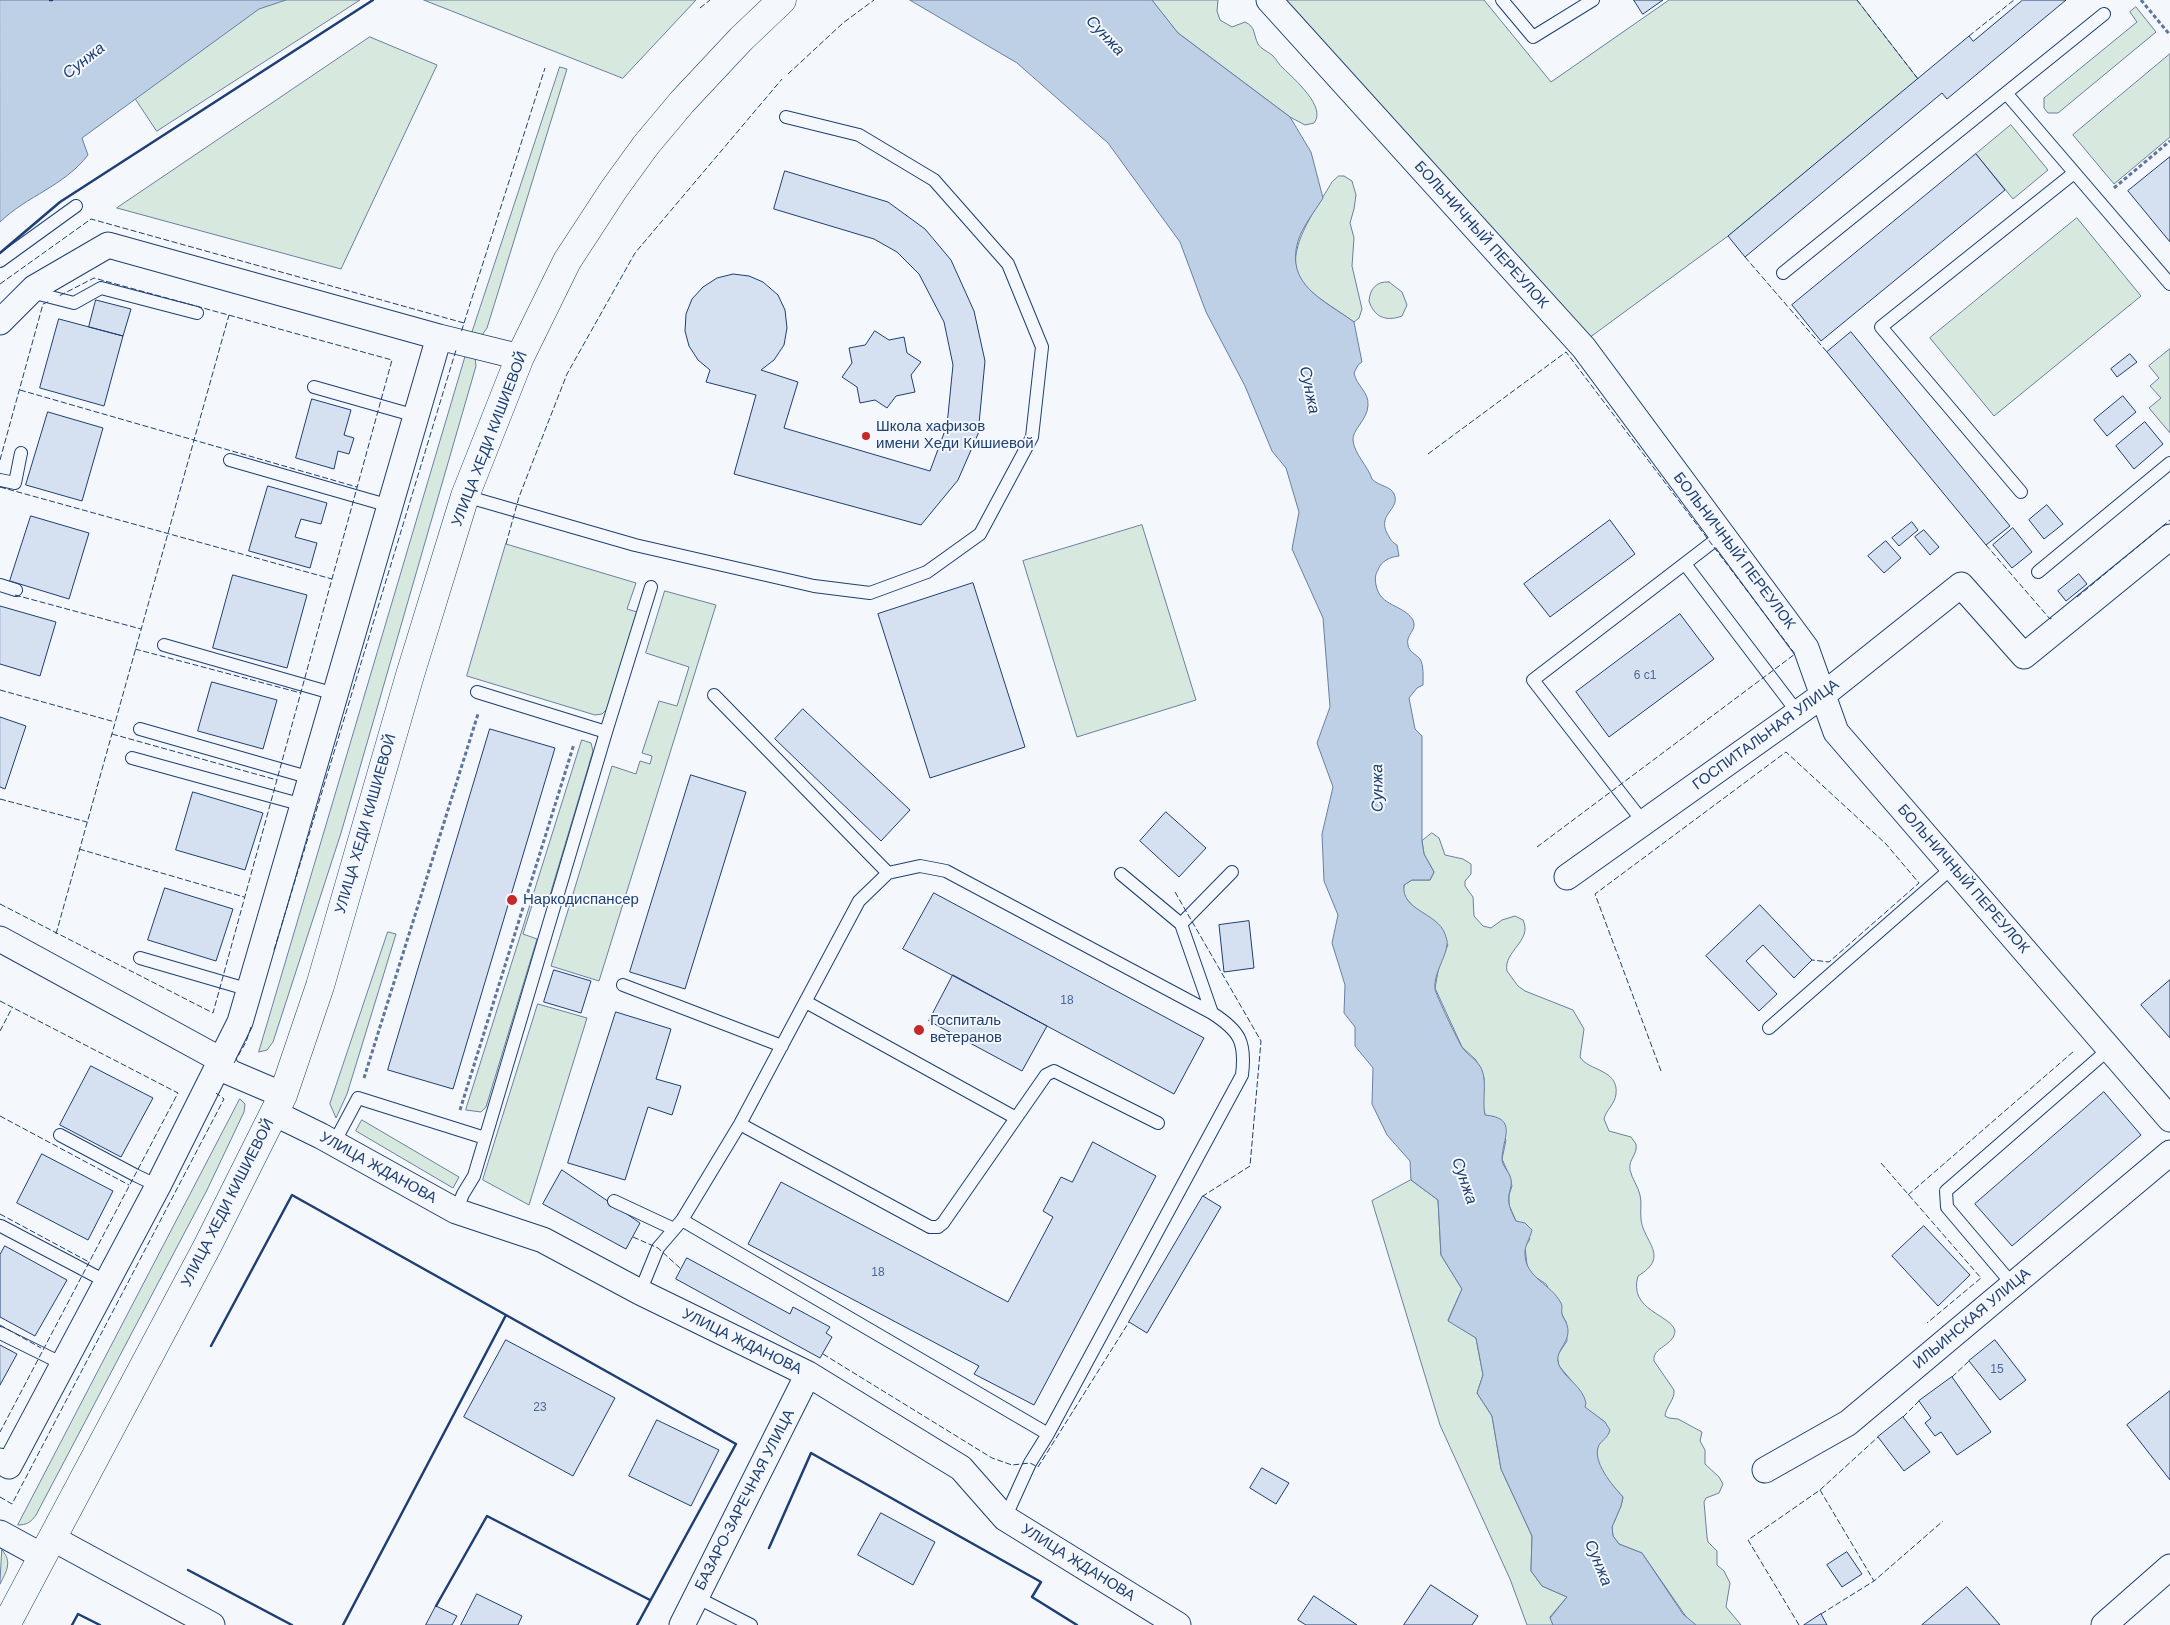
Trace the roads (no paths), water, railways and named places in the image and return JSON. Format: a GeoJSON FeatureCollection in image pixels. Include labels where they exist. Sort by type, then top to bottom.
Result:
{"type":"FeatureCollection","features":[{"type":"Feature","properties":{"kind":"main road","name":"УЛИЦА ХЕДИ КИШИЕВОЙ"},"geometry":{"type":"LineString","coordinates":[[6,1625],[208,1244],[278,1104],[320,986],[410,675],[466,496],[520,357],[568,261],[646,145],[741,39],[782,0]]}},
{"type":"Feature","properties":{"kind":"street","name":"БОЛЬНИЧНЫЙ ПЕРЕУЛОК"},"geometry":{"type":"LineString","coordinates":[[1269,0],[1584,348],[1806,648],[1836,732],[2170,1119]]}},
{"type":"Feature","properties":{"kind":"street"},"geometry":{"type":"LineString","coordinates":[[0,322],[30,292],[108,245],[439,337],[520,357]]}},
{"type":"Feature","properties":{"kind":"street"},"geometry":{"type":"LineString","coordinates":[[0,1461],[9,1466],[158,1186],[240,1022],[439,337]]}},
{"type":"Feature","properties":{"kind":"street","name":"ГОСПИТАЛЬНАЯ УЛИЦА"},"geometry":{"type":"LineString","coordinates":[[1567,877],[1823,696],[1961,585],[2024,656],[2170,537]]}},
{"type":"Feature","properties":{"kind":"street","name":"УЛИЦА ЖДАНОВА"},"geometry":{"type":"LineString","coordinates":[[0,939],[221,1060],[228,1072],[334,1143],[456,1211],[542,1240],[640,1292],[808,1374],[961,1468],[1005,1518],[1178,1625]]}},
{"type":"Feature","properties":{"kind":"street","name":"ИЛЬИНСКАЯ УЛИЦА"},"geometry":{"type":"LineString","coordinates":[[1765,1470],[1848,1423],[2170,1152]]}},
{"type":"Feature","properties":{"kind":"street","name":"БАЗАРО-ЗАРЕЧНАЯ УЛИЦА"},"geometry":{"type":"LineString","coordinates":[[682,1625],[808,1374]]}},
{"type":"Feature","properties":{"kind":"street"},"geometry":{"type":"LineString","coordinates":[[0,1533],[47,1547],[212,1625]]}},
{"type":"Feature","properties":{"kind":"street"},"geometry":{"type":"LineString","coordinates":[[2104,1625],[2170,1567]]}},
{"type":"Feature","properties":{"kind":"lane"},"geometry":{"type":"LineString","coordinates":[[1502,0],[1533,37],[1593,0]]}},
{"type":"Feature","properties":{"kind":"lane"},"geometry":{"type":"LineString","coordinates":[[1783,273],[2104,14]]}},
{"type":"Feature","properties":{"kind":"lane"},"geometry":{"type":"LineString","coordinates":[[2006,94],[2170,284]]}},
{"type":"Feature","properties":{"kind":"lane"},"geometry":{"type":"LineString","coordinates":[[466,496],[635,545],[814,586],[870,593],[927,572],[980,534],[1032,437],[1042,347],[1008,264],[934,180],[859,135],[786,117]]}},
{"type":"Feature","properties":{"kind":"lane"},"geometry":{"type":"LineString","coordinates":[[2021,492],[1881,327],[2074,173]]}},
{"type":"Feature","properties":{"kind":"lane"},"geometry":{"type":"LineString","coordinates":[[0,261],[76,206]]}},
{"type":"Feature","properties":{"kind":"lane"},"geometry":{"type":"LineString","coordinates":[[30,292],[74,303],[100,288],[197,313]]}},
{"type":"Feature","properties":{"kind":"lane"},"geometry":{"type":"LineString","coordinates":[[314,387],[416,416]]}},
{"type":"Feature","properties":{"kind":"lane"},"geometry":{"type":"LineString","coordinates":[[0,480],[14,483],[21,453]]}},
{"type":"Feature","properties":{"kind":"lane"},"geometry":{"type":"LineString","coordinates":[[230,460],[390,506]]}},
{"type":"Feature","properties":{"kind":"lane"},"geometry":{"type":"LineString","coordinates":[[2038,572],[2170,463]]}},
{"type":"Feature","properties":{"kind":"lane"},"geometry":{"type":"LineString","coordinates":[[1644,823],[1532,680],[1722,535]]}},
{"type":"Feature","properties":{"kind":"lane"},"geometry":{"type":"LineString","coordinates":[[1685,564],[1798,713]]}},
{"type":"Feature","properties":{"kind":"lane"},"geometry":{"type":"LineString","coordinates":[[0,585],[16,590]]}},
{"type":"Feature","properties":{"kind":"lane"},"geometry":{"type":"LineString","coordinates":[[456,1211],[463,1194],[474,1176],[606,732],[651,588]]}},
{"type":"Feature","properties":{"kind":"lane"},"geometry":{"type":"LineString","coordinates":[[164,645],[335,694]]}},
{"type":"Feature","properties":{"kind":"lane"},"geometry":{"type":"LineString","coordinates":[[477,692],[606,732]]}},
{"type":"Feature","properties":{"kind":"lane"},"geometry":{"type":"LineString","coordinates":[[714,695],[888,873]]}},
{"type":"Feature","properties":{"kind":"lane"},"geometry":{"type":"LineString","coordinates":[[140,729],[311,778]]}},
{"type":"Feature","properties":{"kind":"lane"},"geometry":{"type":"LineString","coordinates":[[132,758],[303,805]]}},
{"type":"Feature","properties":{"kind":"lane"},"geometry":{"type":"LineString","coordinates":[[640,1292],[656,1251],[678,1225],[740,1124],[859,901],[888,873],[920,866],[946,871],[1212,1013],[1228,1023],[1239,1037],[1244,1054],[1242,1075],[1048,1434],[1030,1463],[1005,1518]]}},
{"type":"Feature","properties":{"kind":"lane"},"geometry":{"type":"LineString","coordinates":[[1769,1028],[1953,867]]}},
{"type":"Feature","properties":{"kind":"lane"},"geometry":{"type":"LineString","coordinates":[[1181,924],[1232,872]]}},
{"type":"Feature","properties":{"kind":"lane"},"geometry":{"type":"LineString","coordinates":[[1121,874],[1181,924],[1212,1013]]}},
{"type":"Feature","properties":{"kind":"lane"},"geometry":{"type":"LineString","coordinates":[[140,958],[250,990]]}},
{"type":"Feature","properties":{"kind":"lane"},"geometry":{"type":"LineString","coordinates":[[623,985],[782,1046]]}},
{"type":"Feature","properties":{"kind":"lane"},"geometry":{"type":"LineString","coordinates":[[806,1002],[1016,1118]]}},
{"type":"Feature","properties":{"kind":"lane"},"geometry":{"type":"LineString","coordinates":[[2013,1285],[1948,1207],[1946,1191],[2109,1049]]}},
{"type":"Feature","properties":{"kind":"lane"},"geometry":{"type":"LineString","coordinates":[[740,1124],[930,1227],[938,1227],[943,1223],[1046,1075],[1054,1071],[1158,1123]]}},
{"type":"Feature","properties":{"kind":"lane"},"geometry":{"type":"LineString","coordinates":[[334,1143],[358,1098],[485,1138]]}},
{"type":"Feature","properties":{"kind":"lane"},"geometry":{"type":"LineString","coordinates":[[60,1135],[158,1186]]}},
{"type":"Feature","properties":{"kind":"lane"},"geometry":{"type":"LineString","coordinates":[[614,1201],[678,1225],[1048,1434]]}},
{"type":"Feature","properties":{"kind":"lane"},"geometry":{"type":"LineString","coordinates":[[2,1226],[84,1272],[107,1282]]}},
{"type":"Feature","properties":{"kind":"lane"},"geometry":{"type":"LineString","coordinates":[[0,1333],[63,1364]]}},
{"type":"Feature","properties":{"kind":"lane"},"geometry":{"type":"LineString","coordinates":[[696,1598],[751,1625]]}},
{"type":"Feature","properties":{"kind":"water","name":"Сунжа"},"geometry":{"type":"Polygon","coordinates":[[[0,0],[286,0],[259,9],[82,138],[88,155],[78,166],[57,183],[22,205],[0,222],[0,0]]]}},
{"type":"Feature","properties":{"kind":"water","name":"Сунжа"},"geometry":{"type":"Polygon","coordinates":[[[910,0],[1152,0],[1178,33],[1290,117],[1311,152],[1323,198],[1298,241],[1295,256],[1297,269],[1302,280],[1310,290],[1354,322],[1362,362],[1354,373],[1367,396],[1368,405],[1366,415],[1353,436],[1354,445],[1372,479],[1390,489],[1395,499],[1385,521],[1385,526],[1390,539],[1397,545],[1399,556],[1389,558],[1381,564],[1375,579],[1376,585],[1382,598],[1404,611],[1413,620],[1414,627],[1408,638],[1408,645],[1411,651],[1420,659],[1423,668],[1423,685],[1417,688],[1409,698],[1415,729],[1422,736],[1422,841],[1424,854],[1434,872],[1430,880],[1412,880],[1404,885],[1405,894],[1408,901],[1441,927],[1446,937],[1446,950],[1436,978],[1435,989],[1462,1047],[1478,1063],[1482,1070],[1485,1115],[1502,1120],[1505,1125],[1506,1137],[1502,1159],[1511,1179],[1509,1205],[1516,1221],[1525,1223],[1532,1230],[1525,1249],[1526,1263],[1534,1275],[1557,1296],[1562,1305],[1562,1314],[1567,1325],[1567,1337],[1558,1356],[1560,1367],[1581,1392],[1586,1403],[1585,1407],[1605,1422],[1610,1430],[1597,1451],[1600,1466],[1623,1497],[1612,1527],[1613,1536],[1619,1544],[1642,1553],[1683,1614],[1696,1625],[1553,1625],[1550,1618],[1567,1597],[1542,1586],[1531,1571],[1532,1536],[1501,1469],[1492,1416],[1477,1393],[1483,1375],[1476,1338],[1448,1321],[1462,1289],[1441,1255],[1438,1200],[1411,1180],[1410,1161],[1387,1135],[1372,1104],[1373,1068],[1355,1046],[1355,1027],[1344,1013],[1345,985],[1332,943],[1338,915],[1324,881],[1322,834],[1333,787],[1317,743],[1330,707],[1323,618],[1292,549],[1299,512],[1286,468],[1272,451],[1245,386],[1206,312],[1180,242],[1108,143],[1017,63],[910,0]]]}},
{"type":"Feature","properties":{"kind":"place","name":"Школа хафизов имени Хеди Кишиевой"},"geometry":{"type":"Point","coordinates":[866,436]}},
{"type":"Feature","properties":{"kind":"place","name":"Наркодиспансер"},"geometry":{"type":"Point","coordinates":[512,900]}},
{"type":"Feature","properties":{"kind":"place","name":"Госпиталь ветеранов"},"geometry":{"type":"Point","coordinates":[919,1030]}}]}
